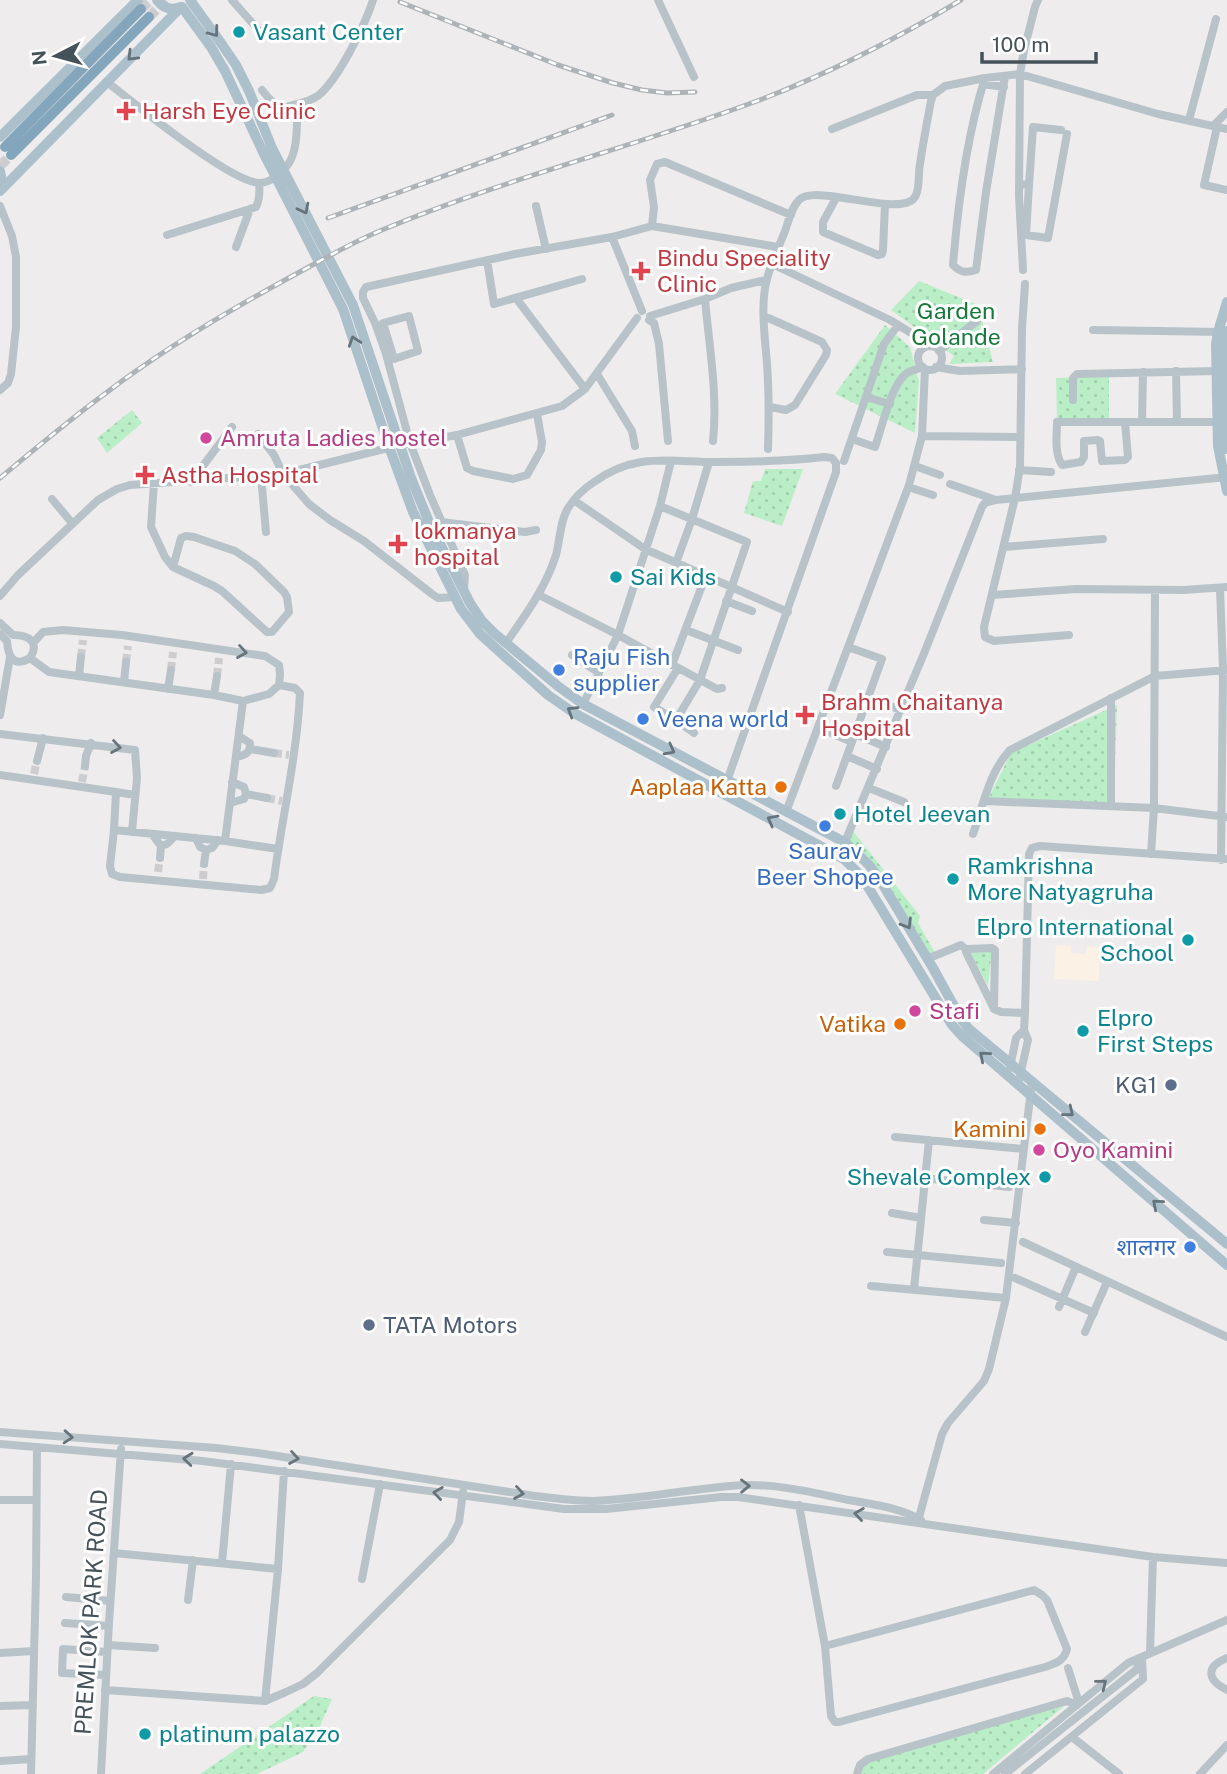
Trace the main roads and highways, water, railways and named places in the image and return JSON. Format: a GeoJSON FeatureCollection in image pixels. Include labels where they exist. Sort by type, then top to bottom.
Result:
{"type":"FeatureCollection","features":[{"type":"Feature","properties":{"kind":"highway"},"geometry":{"type":"LineString","coordinates":[[5,146],[60,99],[143,9]]}},
{"type":"Feature","properties":{"kind":"main road"},"geometry":{"type":"LineString","coordinates":[[157,0],[166,8],[173,9],[186,4]]}},
{"type":"Feature","properties":{"kind":"main road"},"geometry":{"type":"LineString","coordinates":[[0,190],[186,4]]}},
{"type":"Feature","properties":{"kind":"main road"},"geometry":{"type":"LineString","coordinates":[[186,4],[268,150],[348,307],[405,492],[419,526],[459,594],[470,622],[480,634],[559,703],[839,856],[852,866],[862,877],[952,1025],[962,1037],[1227,1265]]}},
{"type":"Feature","properties":{"kind":"main road"},"geometry":{"type":"LineString","coordinates":[[5,146],[143,9]]}},
{"type":"Feature","properties":{"kind":"main road"},"geometry":{"type":"LineString","coordinates":[[0,172],[0,190]]}},
{"type":"Feature","properties":{"kind":"main road"},"geometry":{"type":"LineString","coordinates":[[1225,448],[1217,422],[1217,371],[1227,302]]}},
{"type":"Feature","properties":{"kind":"main road"},"geometry":{"type":"LineString","coordinates":[[1224,331],[1227,491]]}},
{"type":"Feature","properties":{"kind":"main road"},"geometry":{"type":"LineString","coordinates":[[459,594],[506,643],[583,704],[846,843],[875,873],[969,1029],[1227,1244]]}},
{"type":"Feature","properties":{"kind":"tunnel"},"geometry":{"type":"LineString","coordinates":[[141,9],[151,0]]}},
{"type":"Feature","properties":{"kind":"tunnel"},"geometry":{"type":"LineString","coordinates":[[149,17],[166,0]]}},
{"type":"Feature","properties":{"kind":"tunnel"},"geometry":{"type":"LineString","coordinates":[[0,166],[11,155]]}},
{"type":"Feature","properties":{"kind":"tunnel"},"geometry":{"type":"LineString","coordinates":[[81,657],[83,640]]}},
{"type":"Feature","properties":{"kind":"tunnel"},"geometry":{"type":"LineString","coordinates":[[126,662],[128,646]]}},
{"type":"Feature","properties":{"kind":"tunnel"},"geometry":{"type":"LineString","coordinates":[[171,670],[173,652]]}},
{"type":"Feature","properties":{"kind":"tunnel"},"geometry":{"type":"LineString","coordinates":[[217,676],[219,658]]}},
{"type":"Feature","properties":{"kind":"tunnel"},"geometry":{"type":"LineString","coordinates":[[274,753],[289,755]]}},
{"type":"Feature","properties":{"kind":"tunnel"},"geometry":{"type":"LineString","coordinates":[[34,774],[37,761]]}},
{"type":"Feature","properties":{"kind":"tunnel"},"geometry":{"type":"LineString","coordinates":[[82,782],[85,766]]}},
{"type":"Feature","properties":{"kind":"tunnel"},"geometry":{"type":"LineString","coordinates":[[267,798],[282,801]]}},
{"type":"Feature","properties":{"kind":"tunnel"},"geometry":{"type":"LineString","coordinates":[[158,872],[160,858]]}},
{"type":"Feature","properties":{"kind":"tunnel"},"geometry":{"type":"LineString","coordinates":[[203,879],[204,864]]}},
{"type":"Feature","properties":{"kind":"railway"},"geometry":{"type":"LineString","coordinates":[[0,478],[92,403],[171,347],[357,241],[475,195],[710,118],[783,91],[861,55],[961,0]]}},
{"type":"Feature","properties":{"kind":"railway"},"geometry":{"type":"LineString","coordinates":[[400,2],[558,65],[613,83],[667,93],[695,92]]}},
{"type":"Feature","properties":{"kind":"railway"},"geometry":{"type":"LineString","coordinates":[[328,218],[612,115]]}},
{"type":"Feature","properties":{"kind":"place","name":"Vasant Center"},"geometry":{"type":"Point","coordinates":[239,32]}},
{"type":"Feature","properties":{"kind":"place","name":"Harsh Eye Clinic"},"geometry":{"type":"Point","coordinates":[126,111]}},
{"type":"Feature","properties":{"kind":"place","name":"Bindu Speciality Clinic"},"geometry":{"type":"Point","coordinates":[641,271]}},
{"type":"Feature","properties":{"kind":"place","name":"Amruta Ladies hostel"},"geometry":{"type":"Point","coordinates":[206,438]}},
{"type":"Feature","properties":{"kind":"place","name":"Astha Hospital"},"geometry":{"type":"Point","coordinates":[145,475]}},
{"type":"Feature","properties":{"kind":"place","name":"lokmanya hospital"},"geometry":{"type":"Point","coordinates":[398,544]}},
{"type":"Feature","properties":{"kind":"place","name":"Sai Kids"},"geometry":{"type":"Point","coordinates":[616,577]}},
{"type":"Feature","properties":{"kind":"place","name":"Raju Fish supplier"},"geometry":{"type":"Point","coordinates":[559,670]}},
{"type":"Feature","properties":{"kind":"place","name":"Brahm Chaitanya Hospital"},"geometry":{"type":"Point","coordinates":[805,715]}},
{"type":"Feature","properties":{"kind":"place","name":"Veena world"},"geometry":{"type":"Point","coordinates":[643,719]}},
{"type":"Feature","properties":{"kind":"place","name":"Aaplaa Katta"},"geometry":{"type":"Point","coordinates":[781,787]}},
{"type":"Feature","properties":{"kind":"place","name":"Hotel Jeevan"},"geometry":{"type":"Point","coordinates":[840,814]}},
{"type":"Feature","properties":{"kind":"place","name":"Saurav Beer Shopee"},"geometry":{"type":"Point","coordinates":[825,826]}},
{"type":"Feature","properties":{"kind":"place","name":"Ramkrishna More Natyagruha"},"geometry":{"type":"Point","coordinates":[953,879]}},
{"type":"Feature","properties":{"kind":"place","name":"Elpro International School"},"geometry":{"type":"Point","coordinates":[1188,940]}},
{"type":"Feature","properties":{"kind":"place","name":"Stafi"},"geometry":{"type":"Point","coordinates":[915,1011]}},
{"type":"Feature","properties":{"kind":"place","name":"Vatika"},"geometry":{"type":"Point","coordinates":[900,1024]}},
{"type":"Feature","properties":{"kind":"place","name":"Elpro First Steps"},"geometry":{"type":"Point","coordinates":[1083,1031]}},
{"type":"Feature","properties":{"kind":"place","name":"KG1"},"geometry":{"type":"Point","coordinates":[1171,1085]}},
{"type":"Feature","properties":{"kind":"place","name":"Kamini"},"geometry":{"type":"Point","coordinates":[1040,1129]}},
{"type":"Feature","properties":{"kind":"place","name":"Oyo Kamini"},"geometry":{"type":"Point","coordinates":[1039,1150]}},
{"type":"Feature","properties":{"kind":"place","name":"Shevale Complex"},"geometry":{"type":"Point","coordinates":[1045,1177]}},
{"type":"Feature","properties":{"kind":"place","name":"शालगर"},"geometry":{"type":"Point","coordinates":[1190,1247]}},
{"type":"Feature","properties":{"kind":"place","name":"TATA Motors"},"geometry":{"type":"Point","coordinates":[369,1325]}},
{"type":"Feature","properties":{"kind":"place","name":"platinum palazzo"},"geometry":{"type":"Point","coordinates":[145,1734]}},
{"type":"Feature","properties":{"kind":"park label","name":"Garden Golande"},"geometry":{"type":"Point","coordinates":[956,324]}}]}
